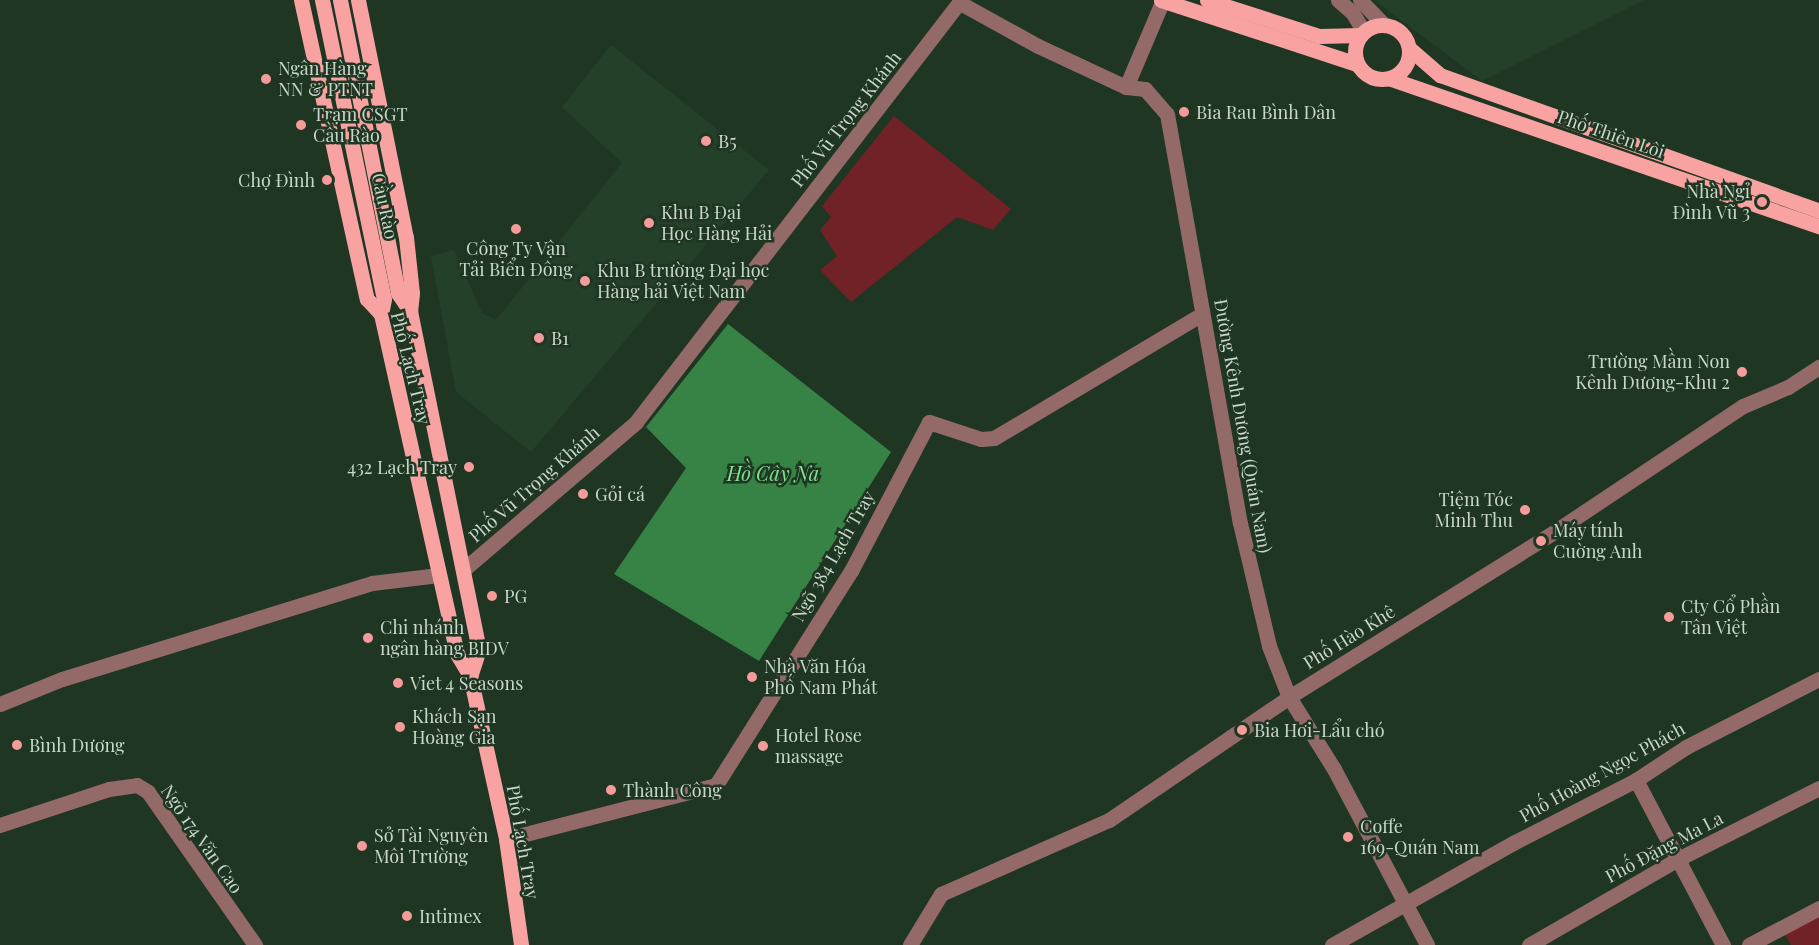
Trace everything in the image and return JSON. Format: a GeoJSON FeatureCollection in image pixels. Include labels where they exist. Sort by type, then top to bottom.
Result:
{"type":"FeatureCollection","features":[{"type":"Feature","properties":{"kind":"main road","name":"Phố Lạch Tray"},"geometry":{"type":"LineString","coordinates":[[301,0],[367,299],[381,314],[457,654],[470,676],[506,839],[521,945]]}},
{"type":"Feature","properties":{"kind":"main road","name":"Cầu Rào"},"geometry":{"type":"LineString","coordinates":[[322,0],[383,255],[398,293],[410,312]]}},
{"type":"Feature","properties":{"kind":"main road","name":"Cầu Rào"},"geometry":{"type":"LineString","coordinates":[[340,0],[383,255],[384,299],[381,314]]}},
{"type":"Feature","properties":{"kind":"main road","name":"Phố Lạch Tray"},"geometry":{"type":"LineString","coordinates":[[358,0],[406,237],[412,293],[410,312],[479,650],[470,676]]}},
{"type":"Feature","properties":{"kind":"main road"},"geometry":{"type":"LineString","coordinates":[[1162,0],[1316,43],[1362,33],[1384,25],[1401,32],[1410,49],[1406,67],[1391,79],[1368,76],[1357,64],[1316,43],[1207,0]]}},
{"type":"Feature","properties":{"kind":"main road"},"geometry":{"type":"LineString","coordinates":[[1357,64],[1355,49],[1362,33]]}},
{"type":"Feature","properties":{"kind":"main road","name":"Phố Thiên Lôi"},"geometry":{"type":"LineString","coordinates":[[1410,49],[1440,75],[1819,211]]}},
{"type":"Feature","properties":{"kind":"main road","name":"Phố Thiên Lôi"},"geometry":{"type":"LineString","coordinates":[[1391,79],[1819,226]]}},
{"type":"Feature","properties":{"kind":"street"},"geometry":{"type":"LineString","coordinates":[[1126,87],[1162,0]]}},
{"type":"Feature","properties":{"kind":"street"},"geometry":{"type":"LineString","coordinates":[[1338,0],[1362,33]]}},
{"type":"Feature","properties":{"kind":"street"},"geometry":{"type":"LineString","coordinates":[[1360,0],[1384,25]]}},
{"type":"Feature","properties":{"kind":"street","name":"Đường Kênh Dương (Quán Nam)"},"geometry":{"type":"LineString","coordinates":[[961,2],[1038,46],[1126,87],[1145,89],[1167,114],[1254,593],[1289,697],[1334,769],[1427,945]]}},
{"type":"Feature","properties":{"kind":"street","name":"Phố Vũ Trọng Khánh"},"geometry":{"type":"LineString","coordinates":[[463,570],[636,422],[961,2]]}},
{"type":"Feature","properties":{"kind":"street","name":"Ngõ 384 Lạch Tray"},"geometry":{"type":"LineString","coordinates":[[506,839],[716,785],[851,571],[929,422],[981,439],[994,438],[1202,314]]}},
{"type":"Feature","properties":{"kind":"street","name":"Phố Hào Khê"},"geometry":{"type":"LineString","coordinates":[[910,945],[941,894],[1109,820],[1289,697],[1554,532],[1743,406],[1788,387],[1819,367]]}},
{"type":"Feature","properties":{"kind":"street"},"geometry":{"type":"LineString","coordinates":[[0,704],[62,679],[372,584],[439,575]]}},
{"type":"Feature","properties":{"kind":"street","name":"Phố Hoàng Ngọc Phách"},"geometry":{"type":"LineString","coordinates":[[1332,945],[1405,902],[1636,780],[1686,747],[1819,679]]}},
{"type":"Feature","properties":{"kind":"street"},"geometry":{"type":"LineString","coordinates":[[1636,780],[1724,945]]}},
{"type":"Feature","properties":{"kind":"street","name":"Ngõ 174 Văn Cao"},"geometry":{"type":"LineString","coordinates":[[0,825],[109,789],[137,785],[148,792],[255,945]]}},
{"type":"Feature","properties":{"kind":"street","name":"Phố Đặng Ma La"},"geometry":{"type":"LineString","coordinates":[[1529,945],[1678,859],[1819,789]]}},
{"type":"Feature","properties":{"kind":"street"},"geometry":{"type":"LineString","coordinates":[[1749,945],[1819,908]]}},
{"type":"Feature","properties":{"kind":"shaded area"},"geometry":{"type":"Polygon","coordinates":[[[1374,0],[1644,0],[1482,81],[1374,0]]]}},
{"type":"Feature","properties":{"kind":"shaded area","name":"Khu B Đại Học Hàng Hải"},"geometry":{"type":"Polygon","coordinates":[[[611,45],[769,170],[531,452],[456,392],[431,256],[454,250],[482,313],[496,320],[622,163],[562,107],[611,45]]]}},
{"type":"Feature","properties":{"kind":"shaded area"},"geometry":{"type":"Polygon","coordinates":[[[894,116],[1011,209],[993,230],[957,217],[851,302],[820,270],[837,256],[820,230],[831,217],[822,206],[894,116]]]}},
{"type":"Feature","properties":{"kind":"shaded area"},"geometry":{"type":"Polygon","coordinates":[[[1819,916],[1819,945],[1791,945],[1784,932],[1819,916]]]}},
{"type":"Feature","properties":{"kind":"water","name":"Hồ Cây Na"},"geometry":{"type":"Polygon","coordinates":[[[728,324],[891,452],[759,661],[614,574],[686,468],[646,427],[728,324]]]}},
{"type":"Feature","properties":{"kind":"place","name":"Ngân Hàng NN & PTNT"},"geometry":{"type":"Point","coordinates":[266,79]}},
{"type":"Feature","properties":{"kind":"place","name":"Bia Rau Bình Dân"},"geometry":{"type":"Point","coordinates":[1184,112]}},
{"type":"Feature","properties":{"kind":"place","name":"Trạm CSGT Cầu Rào"},"geometry":{"type":"Point","coordinates":[301,125]}},
{"type":"Feature","properties":{"kind":"place","name":"B5"},"geometry":{"type":"Point","coordinates":[706,141]}},
{"type":"Feature","properties":{"kind":"place","name":"Chợ Đình"},"geometry":{"type":"Point","coordinates":[327,180]}},
{"type":"Feature","properties":{"kind":"place","name":"Nhà Ngỉ Đình Vũ 3"},"geometry":{"type":"Point","coordinates":[1762,202]}},
{"type":"Feature","properties":{"kind":"place","name":"Khu B Đại Học Hàng Hải"},"geometry":{"type":"Point","coordinates":[649,223]}},
{"type":"Feature","properties":{"kind":"place","name":"Công Ty Vận Tải Biển Đông"},"geometry":{"type":"Point","coordinates":[516,229]}},
{"type":"Feature","properties":{"kind":"place","name":"Khu B trường Đại học Hàng hải Việt Nam"},"geometry":{"type":"Point","coordinates":[585,281]}},
{"type":"Feature","properties":{"kind":"place","name":"B1"},"geometry":{"type":"Point","coordinates":[539,338]}},
{"type":"Feature","properties":{"kind":"place","name":"Trường Mầm Non Kênh Dương-Khu 2"},"geometry":{"type":"Point","coordinates":[1742,372]}},
{"type":"Feature","properties":{"kind":"place","name":"432 Lạch Tray"},"geometry":{"type":"Point","coordinates":[469,467]}},
{"type":"Feature","properties":{"kind":"place","name":"Gỏi cá"},"geometry":{"type":"Point","coordinates":[583,494]}},
{"type":"Feature","properties":{"kind":"place","name":"Tiệm Tóc Minh Thu"},"geometry":{"type":"Point","coordinates":[1525,510]}},
{"type":"Feature","properties":{"kind":"place","name":"Máy tính Cuờng Anh"},"geometry":{"type":"Point","coordinates":[1541,541]}},
{"type":"Feature","properties":{"kind":"place","name":"PG"},"geometry":{"type":"Point","coordinates":[492,596]}},
{"type":"Feature","properties":{"kind":"place","name":"Cty Cổ Phần Tân Việt"},"geometry":{"type":"Point","coordinates":[1669,617]}},
{"type":"Feature","properties":{"kind":"place","name":"Chi nhánh ngân hàng BIDV"},"geometry":{"type":"Point","coordinates":[368,638]}},
{"type":"Feature","properties":{"kind":"place","name":"Nhà Văn Hóa Phố Nam Phát"},"geometry":{"type":"Point","coordinates":[752,677]}},
{"type":"Feature","properties":{"kind":"place","name":"Viet 4 Seasons"},"geometry":{"type":"Point","coordinates":[398,683]}},
{"type":"Feature","properties":{"kind":"place","name":"Khách Sạn Hoàng Gia"},"geometry":{"type":"Point","coordinates":[400,727]}},
{"type":"Feature","properties":{"kind":"place","name":"Bia Hơi-Lẩu chó"},"geometry":{"type":"Point","coordinates":[1242,730]}},
{"type":"Feature","properties":{"kind":"place","name":"Bình Dương"},"geometry":{"type":"Point","coordinates":[17,745]}},
{"type":"Feature","properties":{"kind":"place","name":"Hotel Rose massage"},"geometry":{"type":"Point","coordinates":[763,746]}},
{"type":"Feature","properties":{"kind":"place","name":"Thành Công"},"geometry":{"type":"Point","coordinates":[611,790]}},
{"type":"Feature","properties":{"kind":"place","name":"Coffe 169-Quán Nam"},"geometry":{"type":"Point","coordinates":[1348,837]}},
{"type":"Feature","properties":{"kind":"place","name":"Sở Tài Nguyên Môi Trường"},"geometry":{"type":"Point","coordinates":[362,846]}},
{"type":"Feature","properties":{"kind":"place","name":"Intimex"},"geometry":{"type":"Point","coordinates":[407,916]}}]}
